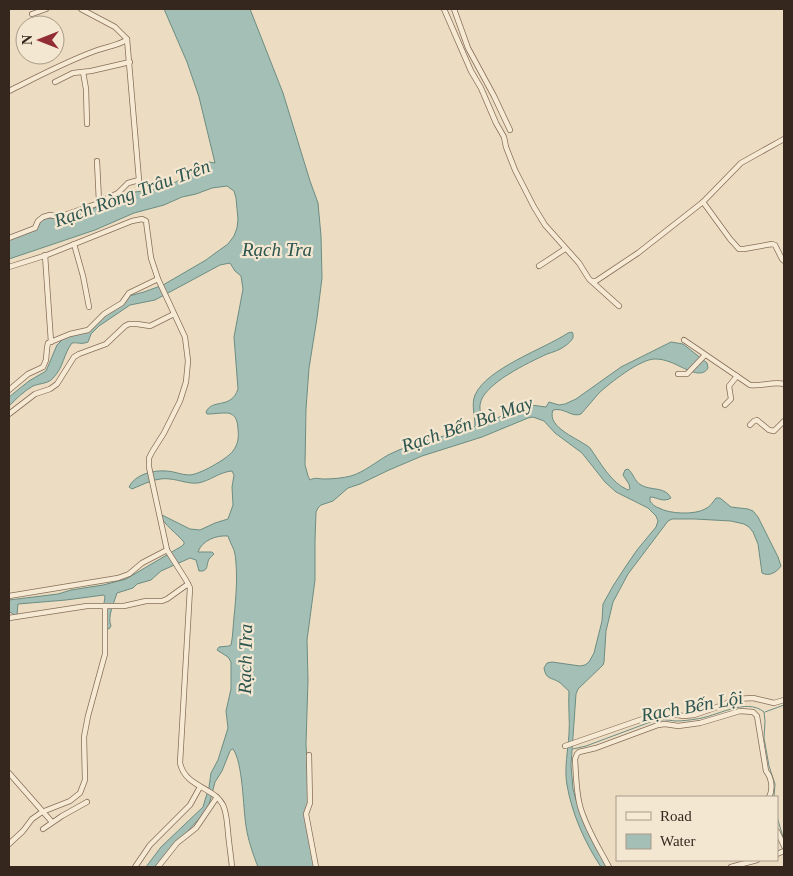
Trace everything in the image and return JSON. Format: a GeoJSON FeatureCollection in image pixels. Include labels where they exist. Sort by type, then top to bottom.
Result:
{"type":"FeatureCollection","features":[{"type":"Feature","properties":{"kind":"street"},"geometry":{"type":"LineString","coordinates":[[32,14],[46,9]]}},
{"type":"Feature","properties":{"kind":"street"},"geometry":{"type":"LineString","coordinates":[[9,238],[35,228],[38,221],[43,217],[50,215],[60,217],[99,202],[118,193],[126,184],[140,180],[128,39],[116,27],[81,9]]}},
{"type":"Feature","properties":{"kind":"street"},"geometry":{"type":"LineString","coordinates":[[444,9],[471,71],[504,137],[515,170],[545,225],[579,263],[589,279],[619,306]]}},
{"type":"Feature","properties":{"kind":"street"},"geometry":{"type":"LineString","coordinates":[[454,9],[468,48],[510,130]]}},
{"type":"Feature","properties":{"kind":"street"},"geometry":{"type":"LineString","coordinates":[[9,91],[66,62],[105,47],[123,43],[128,39]]}},
{"type":"Feature","properties":{"kind":"street"},"geometry":{"type":"LineString","coordinates":[[55,82],[73,73],[130,62]]}},
{"type":"Feature","properties":{"kind":"street"},"geometry":{"type":"LineString","coordinates":[[83,72],[86,90],[87,124]]}},
{"type":"Feature","properties":{"kind":"street"},"geometry":{"type":"LineString","coordinates":[[592,281],[596,281],[620,267],[704,202],[741,163],[784,139]]}},
{"type":"Feature","properties":{"kind":"street"},"geometry":{"type":"LineString","coordinates":[[97,161],[99,202]]}},
{"type":"Feature","properties":{"kind":"street"},"geometry":{"type":"LineString","coordinates":[[704,202],[739,249],[772,244],[775,245],[784,261]]}},
{"type":"Feature","properties":{"kind":"street"},"geometry":{"type":"LineString","coordinates":[[9,267],[132,221],[142,219],[146,221],[151,258],[185,337],[188,361],[186,382],[180,400],[149,458],[152,485],[167,550],[190,588],[180,763],[184,774],[215,796],[223,805],[227,816],[232,867]]}},
{"type":"Feature","properties":{"kind":"street"},"geometry":{"type":"LineString","coordinates":[[74,244],[89,308]]}},
{"type":"Feature","properties":{"kind":"street"},"geometry":{"type":"LineString","coordinates":[[539,266],[565,248]]}},
{"type":"Feature","properties":{"kind":"street"},"geometry":{"type":"LineString","coordinates":[[45,255],[51,342]]}},
{"type":"Feature","properties":{"kind":"street"},"geometry":{"type":"LineString","coordinates":[[9,390],[28,374],[43,367],[48,345],[51,342],[70,334],[88,330],[104,314],[122,303],[129,292],[159,280]]}},
{"type":"Feature","properties":{"kind":"street"},"geometry":{"type":"LineString","coordinates":[[9,414],[35,394],[50,389],[57,384],[74,357],[106,344],[125,326],[137,324],[150,326],[174,314]]}},
{"type":"Feature","properties":{"kind":"street"},"geometry":{"type":"LineString","coordinates":[[684,340],[704,356],[750,385],[758,386],[776,382],[784,384]]}},
{"type":"Feature","properties":{"kind":"street"},"geometry":{"type":"LineString","coordinates":[[678,374],[687,374],[704,356]]}},
{"type":"Feature","properties":{"kind":"street"},"geometry":{"type":"LineString","coordinates":[[726,405],[730,399],[729,386],[737,376]]}},
{"type":"Feature","properties":{"kind":"street"},"geometry":{"type":"LineString","coordinates":[[750,424],[757,420],[769,430],[774,431],[784,421]]}},
{"type":"Feature","properties":{"kind":"street"},"geometry":{"type":"LineString","coordinates":[[9,596],[118,578],[129,574],[142,562],[167,550]]}},
{"type":"Feature","properties":{"kind":"street"},"geometry":{"type":"LineString","coordinates":[[9,618],[87,606],[128,606],[146,601],[162,601],[188,584]]}},
{"type":"Feature","properties":{"kind":"street"},"geometry":{"type":"LineString","coordinates":[[9,844],[23,831],[32,819],[42,812],[70,801],[80,793],[85,780],[84,737],[105,654],[105,606]]}},
{"type":"Feature","properties":{"kind":"street"},"geometry":{"type":"LineString","coordinates":[[566,745],[660,713],[682,716],[694,715],[736,699],[753,698],[774,703],[784,700]]}},
{"type":"Feature","properties":{"kind":"street"},"geometry":{"type":"LineString","coordinates":[[609,867],[590,832],[580,808],[575,759],[576,754],[579,752],[596,748],[658,725],[678,726],[700,723],[740,711],[753,712],[757,716],[766,771],[771,782],[772,793],[770,796]]}},
{"type":"Feature","properties":{"kind":"street"},"geometry":{"type":"LineString","coordinates":[[309,755],[310,803],[306,814],[316,867]]}},
{"type":"Feature","properties":{"kind":"street"},"geometry":{"type":"LineString","coordinates":[[9,773],[52,822]]}},
{"type":"Feature","properties":{"kind":"street"},"geometry":{"type":"LineString","coordinates":[[135,867],[150,845],[190,805],[202,788]]}},
{"type":"Feature","properties":{"kind":"street"},"geometry":{"type":"LineString","coordinates":[[158,867],[177,843],[196,828],[215,796]]}},
{"type":"Feature","properties":{"kind":"street"},"geometry":{"type":"LineString","coordinates":[[43,829],[87,802]]}},
{"type":"Feature","properties":{"kind":"street"},"geometry":{"type":"LineString","coordinates":[[778,833],[784,846]]}},
{"type":"Feature","properties":{"kind":"street"},"geometry":{"type":"LineString","coordinates":[[731,867],[753,861]]}},
{"type":"Feature","properties":{"kind":"water","name":"Rạch Tra"},"geometry":{"type":"Polygon","coordinates":[[[164,9],[250,9],[283,93],[318,203],[322,278],[309,368],[306,409],[305,465],[310,480],[315,478],[331,479],[351,476],[388,455],[405,448],[471,429],[475,426],[474,399],[481,385],[503,368],[568,333],[572,332],[573,338],[563,347],[519,368],[489,389],[480,405],[480,411],[483,416],[493,420],[523,406],[546,407],[549,402],[559,405],[565,404],[576,399],[621,367],[671,342],[683,344],[707,363],[708,368],[705,372],[696,373],[664,360],[649,360],[634,367],[610,383],[581,414],[574,415],[557,409],[553,410],[554,422],[559,428],[590,448],[606,472],[622,487],[630,489],[623,475],[625,470],[628,469],[641,485],[662,490],[668,494],[671,498],[665,500],[650,497],[650,501],[656,507],[675,513],[689,513],[701,511],[707,508],[716,498],[720,498],[731,507],[753,511],[758,517],[781,566],[773,573],[762,573],[758,544],[753,532],[744,524],[731,521],[672,519],[668,521],[628,574],[613,602],[606,631],[603,665],[578,689],[576,694],[571,765],[576,800],[608,867],[601,867],[590,848],[580,828],[569,796],[566,759],[569,729],[569,691],[559,682],[548,676],[544,668],[547,663],[552,662],[580,666],[589,662],[594,653],[602,621],[603,604],[626,566],[656,527],[658,521],[648,508],[616,492],[605,482],[582,453],[555,433],[544,421],[533,417],[528,418],[482,437],[422,456],[348,488],[333,501],[318,508],[316,512],[315,580],[307,640],[306,744],[309,801],[306,817],[315,867],[258,867],[247,831],[239,764],[232,749],[215,782],[208,809],[155,867],[146,867],[161,847],[203,807],[211,773],[218,760],[228,728],[226,711],[231,689],[231,662],[228,657],[217,650],[219,647],[231,645],[233,635],[236,570],[234,552],[228,536],[210,539],[200,548],[198,552],[212,552],[214,554],[209,559],[207,568],[204,570],[199,571],[196,560],[190,558],[161,571],[151,580],[117,593],[110,614],[111,626],[109,629],[107,628],[104,595],[18,604],[17,615],[15,616],[9,612],[9,600],[58,594],[126,579],[182,546],[184,542],[164,522],[160,516],[162,515],[190,529],[200,530],[228,519],[233,505],[232,487],[234,475],[232,471],[198,483],[160,479],[132,489],[129,487],[140,476],[151,472],[169,471],[189,475],[194,474],[225,458],[236,446],[238,432],[235,417],[228,413],[207,414],[206,412],[213,405],[231,399],[238,389],[234,337],[243,289],[241,276],[230,263],[220,265],[155,300],[130,305],[99,326],[91,334],[88,342],[72,343],[52,379],[30,388],[9,406],[9,397],[29,381],[46,371],[57,345],[64,338],[89,331],[129,296],[163,285],[206,260],[228,244],[234,236],[238,219],[236,198],[234,191],[227,186],[212,188],[182,197],[164,205],[134,213],[95,230],[9,259],[9,240],[37,229],[42,219],[64,219],[88,211],[126,193],[152,190],[176,182],[209,162],[215,163],[199,97],[187,62],[164,9]]]}},
{"type":"Feature","properties":{"kind":"waterway"},"geometry":{"type":"LineString","coordinates":[[765,712],[784,705]]}},
{"type":"Feature","properties":{"kind":"waterway","name":"Rạch Bến Lội"},"geometry":{"type":"LineString","coordinates":[[573,749],[653,721],[704,718],[731,709],[749,706],[764,712],[764,738],[769,766],[775,784],[774,796]]}},
{"type":"Feature","properties":{"kind":"waterway","name":"Rạch Bến Lội"},"geometry":{"type":"LineString","coordinates":[[778,820],[784,840]]}},
{"type":"Feature","properties":{"kind":"water label","name":"Rạch Ròng Trâu Trên"},"geometry":{"type":"Point","coordinates":[132,193]}},
{"type":"Feature","properties":{"kind":"water label","name":"Rạch Bến Bà May"},"geometry":{"type":"Point","coordinates":[467,424]}}]}
